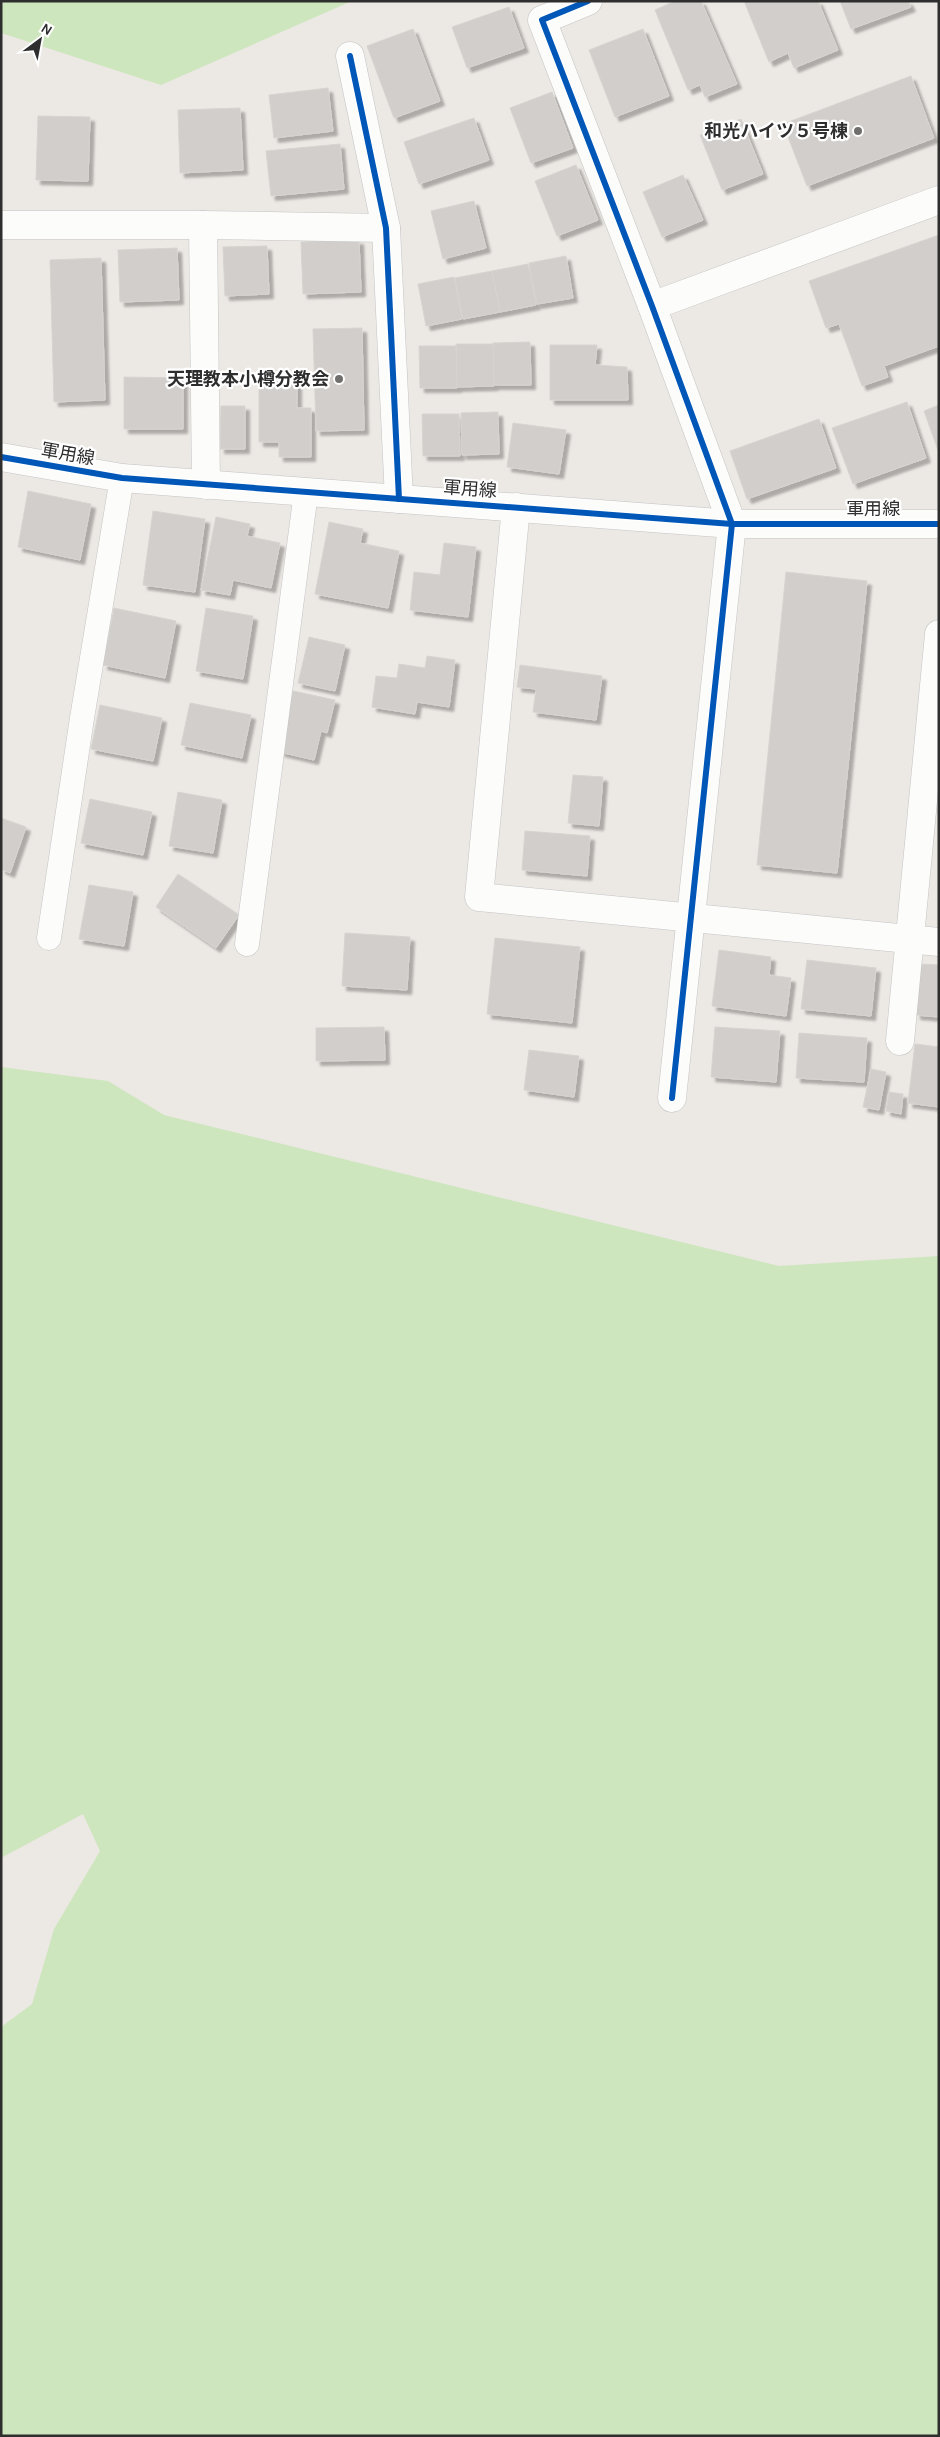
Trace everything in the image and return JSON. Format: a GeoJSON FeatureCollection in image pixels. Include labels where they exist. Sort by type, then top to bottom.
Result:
{"type":"FeatureCollection","features":[{"type":"Feature","properties":{"kind":"street"},"geometry":{"type":"LineString","coordinates":[[588,1],[542,20],[652,306],[732,524],[672,1098]]}},
{"type":"Feature","properties":{"kind":"street"},"geometry":{"type":"LineString","coordinates":[[350,56],[386,228],[399,499]]}},
{"type":"Feature","properties":{"kind":"street"},"geometry":{"type":"LineString","coordinates":[[652,306],[939,200]]}},
{"type":"Feature","properties":{"kind":"street"},"geometry":{"type":"LineString","coordinates":[[1,225],[203,225],[386,228]]}},
{"type":"Feature","properties":{"kind":"street"},"geometry":{"type":"LineString","coordinates":[[203,225],[206,485]]}},
{"type":"Feature","properties":{"kind":"street","name":"軍用線"},"geometry":{"type":"LineString","coordinates":[[1,457],[122,478],[732,524],[939,524]]}},
{"type":"Feature","properties":{"kind":"street"},"geometry":{"type":"LineString","coordinates":[[516,507],[479,897],[939,942]]}},
{"type":"Feature","properties":{"kind":"street"},"geometry":{"type":"LineString","coordinates":[[900,1040],[939,634]]}},
{"type":"Feature","properties":{"kind":"lane"},"geometry":{"type":"LineString","coordinates":[[49,938],[82,718],[122,478]]}},
{"type":"Feature","properties":{"kind":"lane"},"geometry":{"type":"LineString","coordinates":[[247,944],[306,492]]}},
{"type":"Feature","properties":{"kind":"green space"},"geometry":{"type":"Polygon","coordinates":[[[1,1],[352,1],[161,85],[1,33],[1,1]]]}},
{"type":"Feature","properties":{"kind":"green space"},"geometry":{"type":"Polygon","coordinates":[[[1,1067],[108,1081],[164,1115],[779,1266],[939,1256],[939,2436],[1,2436],[1,2027],[32,2004],[54,1929],[100,1851],[83,1814],[1,1858],[1,1067]]]}},
{"type":"Feature","properties":{"kind":"building"},"geometry":{"type":"Polygon","coordinates":[[[675,1],[701,1],[737,84],[705,97],[700,85],[688,90],[655,10],[675,1]]]}},
{"type":"Feature","properties":{"kind":"building"},"geometry":{"type":"Polygon","coordinates":[[[744,1],[818,1],[838,50],[794,68],[788,53],[769,62],[744,1]]]}},
{"type":"Feature","properties":{"kind":"building"},"geometry":{"type":"Polygon","coordinates":[[[840,1],[908,1],[911,7],[851,29],[840,1]]]}},
{"type":"Feature","properties":{"kind":"building"},"geometry":{"type":"Polygon","coordinates":[[[509,7],[524,48],[467,68],[452,27],[509,7]]]}},
{"type":"Feature","properties":{"kind":"building"},"geometry":{"type":"Polygon","coordinates":[[[413,29],[440,101],[394,118],[367,46],[413,29]]]}},
{"type":"Feature","properties":{"kind":"building"},"geometry":{"type":"Polygon","coordinates":[[[643,29],[669,96],[615,117],[589,50],[643,29]]]}},
{"type":"Feature","properties":{"kind":"building","name":"和光ハイツ５号棟"},"geometry":{"type":"Polygon","coordinates":[[[911,76],[934,138],[807,186],[783,124],[911,76]]]}},
{"type":"Feature","properties":{"kind":"building"},"geometry":{"type":"Polygon","coordinates":[[[328,88],[333,131],[274,138],[269,95],[328,88]]]}},
{"type":"Feature","properties":{"kind":"building"},"geometry":{"type":"Polygon","coordinates":[[[552,92],[573,148],[531,163],[510,108],[552,92]]]}},
{"type":"Feature","properties":{"kind":"building"},"geometry":{"type":"Polygon","coordinates":[[[240,108],[243,170],[180,173],[178,110],[240,108]]]}},
{"type":"Feature","properties":{"kind":"building"},"geometry":{"type":"Polygon","coordinates":[[[38,116],[90,117],[88,181],[36,180],[38,116]]]}},
{"type":"Feature","properties":{"kind":"building"},"geometry":{"type":"Polygon","coordinates":[[[474,118],[489,160],[419,184],[404,142],[474,118]]]}},
{"type":"Feature","properties":{"kind":"building"},"geometry":{"type":"Polygon","coordinates":[[[741,119],[763,174],[722,190],[700,135],[741,119]]]}},
{"type":"Feature","properties":{"kind":"building"},"geometry":{"type":"Polygon","coordinates":[[[340,144],[344,189],[271,196],[266,151],[340,144]]]}},
{"type":"Feature","properties":{"kind":"building"},"geometry":{"type":"Polygon","coordinates":[[[576,165],[598,220],[557,236],[535,181],[576,165]]]}},
{"type":"Feature","properties":{"kind":"building"},"geometry":{"type":"Polygon","coordinates":[[[683,175],[703,220],[662,237],[643,192],[683,175]]]}},
{"type":"Feature","properties":{"kind":"building"},"geometry":{"type":"Polygon","coordinates":[[[474,201],[486,248],[443,259],[431,211],[474,201]]]}},
{"type":"Feature","properties":{"kind":"building"},"geometry":{"type":"Polygon","coordinates":[[[939,235],[939,346],[884,366],[888,377],[862,386],[839,324],[826,328],[809,281],[939,235]]]}},
{"type":"Feature","properties":{"kind":"building"},"geometry":{"type":"Polygon","coordinates":[[[359,240],[361,292],[303,294],[301,242],[359,240]]]}},
{"type":"Feature","properties":{"kind":"building"},"geometry":{"type":"Polygon","coordinates":[[[267,246],[269,294],[225,296],[223,247],[267,246]]]}},
{"type":"Feature","properties":{"kind":"building"},"geometry":{"type":"Polygon","coordinates":[[[177,248],[179,300],[120,302],[118,250],[177,248]]]}},
{"type":"Feature","properties":{"kind":"building"},"geometry":{"type":"Polygon","coordinates":[[[566,256],[573,298],[537,304],[529,263],[566,256]]]}},
{"type":"Feature","properties":{"kind":"building"},"geometry":{"type":"Polygon","coordinates":[[[101,258],[105,400],[54,402],[50,260],[101,258]]]}},
{"type":"Feature","properties":{"kind":"building"},"geometry":{"type":"Polygon","coordinates":[[[528,264],[536,305],[500,312],[492,271],[528,264]]]}},
{"type":"Feature","properties":{"kind":"building"},"geometry":{"type":"Polygon","coordinates":[[[492,271],[500,312],[463,319],[455,278],[492,271]]]}},
{"type":"Feature","properties":{"kind":"building"},"geometry":{"type":"Polygon","coordinates":[[[454,277],[462,319],[426,326],[418,284],[454,277]]]}},
{"type":"Feature","properties":{"kind":"building","name":"天理教本小樽分教会"},"geometry":{"type":"Polygon","coordinates":[[[362,328],[364,430],[316,431],[313,329],[362,328]]]}},
{"type":"Feature","properties":{"kind":"building"},"geometry":{"type":"Polygon","coordinates":[[[530,342],[531,385],[494,385],[493,343],[530,342]]]}},
{"type":"Feature","properties":{"kind":"building"},"geometry":{"type":"Polygon","coordinates":[[[456,344],[493,344],[494,386],[457,387],[456,344]]]}},
{"type":"Feature","properties":{"kind":"building"},"geometry":{"type":"Polygon","coordinates":[[[550,345],[597,345],[595,365],[627,367],[628,400],[550,400],[550,345]]]}},
{"type":"Feature","properties":{"kind":"building"},"geometry":{"type":"Polygon","coordinates":[[[419,346],[456,346],[457,388],[420,388],[419,346]]]}},
{"type":"Feature","properties":{"kind":"building"},"geometry":{"type":"Polygon","coordinates":[[[124,377],[183,378],[183,429],[124,429],[124,377]]]}},
{"type":"Feature","properties":{"kind":"building"},"geometry":{"type":"Polygon","coordinates":[[[259,380],[297,380],[297,408],[311,408],[311,457],[279,457],[279,442],[259,442],[259,380]]]}},
{"type":"Feature","properties":{"kind":"building"},"geometry":{"type":"Polygon","coordinates":[[[907,402],[926,458],[853,484],[832,428],[907,402]]]}},
{"type":"Feature","properties":{"kind":"building"},"geometry":{"type":"Polygon","coordinates":[[[939,405],[939,453],[924,411],[939,405]]]}},
{"type":"Feature","properties":{"kind":"building"},"geometry":{"type":"Polygon","coordinates":[[[221,406],[245,406],[245,449],[220,449],[221,406]]]}},
{"type":"Feature","properties":{"kind":"building"},"geometry":{"type":"Polygon","coordinates":[[[498,412],[499,454],[462,455],[461,413],[498,412]]]}},
{"type":"Feature","properties":{"kind":"building"},"geometry":{"type":"Polygon","coordinates":[[[422,414],[459,414],[460,456],[423,456],[422,414]]]}},
{"type":"Feature","properties":{"kind":"building"},"geometry":{"type":"Polygon","coordinates":[[[819,419],[836,468],[747,499],[730,451],[819,419]]]}},
{"type":"Feature","properties":{"kind":"building"},"geometry":{"type":"Polygon","coordinates":[[[513,423],[566,430],[559,474],[507,467],[513,423]]]}},
{"type":"Feature","properties":{"kind":"building"},"geometry":{"type":"Polygon","coordinates":[[[28,491],[91,504],[80,560],[18,547],[28,491]]]}},
{"type":"Feature","properties":{"kind":"building"},"geometry":{"type":"Polygon","coordinates":[[[153,511],[205,519],[195,592],[143,585],[153,511]]]}},
{"type":"Feature","properties":{"kind":"building"},"geometry":{"type":"Polygon","coordinates":[[[216,517],[250,524],[247,536],[280,543],[271,588],[233,580],[230,595],[201,590],[216,517]]]}},
{"type":"Feature","properties":{"kind":"building"},"geometry":{"type":"Polygon","coordinates":[[[329,522],[363,529],[360,543],[399,551],[388,608],[315,594],[329,522]]]}},
{"type":"Feature","properties":{"kind":"building"},"geometry":{"type":"Polygon","coordinates":[[[444,543],[476,547],[468,617],[410,610],[414,572],[440,575],[444,543]]]}},
{"type":"Feature","properties":{"kind":"building"},"geometry":{"type":"Polygon","coordinates":[[[786,572],[867,581],[837,873],[757,865],[786,572]]]}},
{"type":"Feature","properties":{"kind":"building"},"geometry":{"type":"Polygon","coordinates":[[[114,608],[176,621],[165,678],[103,665],[114,608]]]}},
{"type":"Feature","properties":{"kind":"building"},"geometry":{"type":"Polygon","coordinates":[[[206,608],[253,616],[243,679],[196,671],[206,608]]]}},
{"type":"Feature","properties":{"kind":"building"},"geometry":{"type":"Polygon","coordinates":[[[309,637],[345,645],[335,691],[298,683],[309,637]]]}},
{"type":"Feature","properties":{"kind":"building"},"geometry":{"type":"Polygon","coordinates":[[[427,656],[455,660],[449,707],[417,702],[415,714],[372,707],[376,676],[397,678],[399,664],[425,668],[427,656]]]}},
{"type":"Feature","properties":{"kind":"building"},"geometry":{"type":"Polygon","coordinates":[[[520,665],[602,676],[596,720],[533,712],[536,689],[517,687],[520,665]]]}},
{"type":"Feature","properties":{"kind":"building"},"geometry":{"type":"Polygon","coordinates":[[[293,691],[335,700],[327,733],[321,731],[314,760],[280,752],[293,691]]]}},
{"type":"Feature","properties":{"kind":"building"},"geometry":{"type":"Polygon","coordinates":[[[190,703],[251,715],[242,758],[181,745],[190,703]]]}},
{"type":"Feature","properties":{"kind":"building"},"geometry":{"type":"Polygon","coordinates":[[[100,705],[162,718],[153,761],[91,749],[100,705]]]}},
{"type":"Feature","properties":{"kind":"building"},"geometry":{"type":"Polygon","coordinates":[[[573,775],[603,777],[599,826],[568,823],[573,775]]]}},
{"type":"Feature","properties":{"kind":"building"},"geometry":{"type":"Polygon","coordinates":[[[178,792],[222,800],[213,853],[169,846],[178,792]]]}},
{"type":"Feature","properties":{"kind":"building"},"geometry":{"type":"Polygon","coordinates":[[[90,799],[152,812],[143,855],[81,843],[90,799]]]}},
{"type":"Feature","properties":{"kind":"building"},"geometry":{"type":"Polygon","coordinates":[[[1,818],[26,827],[10,873],[1,869],[1,818]]]}},
{"type":"Feature","properties":{"kind":"building"},"geometry":{"type":"Polygon","coordinates":[[[525,831],[590,836],[587,876],[522,870],[525,831]]]}},
{"type":"Feature","properties":{"kind":"building"},"geometry":{"type":"Polygon","coordinates":[[[178,874],[239,915],[216,948],[156,907],[178,874]]]}},
{"type":"Feature","properties":{"kind":"building"},"geometry":{"type":"Polygon","coordinates":[[[89,885],[133,892],[124,946],[79,939],[89,885]]]}},
{"type":"Feature","properties":{"kind":"building"},"geometry":{"type":"Polygon","coordinates":[[[345,933],[410,937],[407,990],[342,986],[345,933]]]}},
{"type":"Feature","properties":{"kind":"building"},"geometry":{"type":"Polygon","coordinates":[[[495,938],[580,947],[572,1023],[487,1014],[495,938]]]}},
{"type":"Feature","properties":{"kind":"building"},"geometry":{"type":"Polygon","coordinates":[[[719,950],[771,957],[769,975],[791,978],[786,1016],[712,1006],[719,950]]]}},
{"type":"Feature","properties":{"kind":"building"},"geometry":{"type":"Polygon","coordinates":[[[807,960],[876,968],[871,1016],[801,1009],[807,960]]]}},
{"type":"Feature","properties":{"kind":"building"},"geometry":{"type":"Polygon","coordinates":[[[920,964],[939,965],[939,1017],[916,1015],[920,964]]]}},
{"type":"Feature","properties":{"kind":"building"},"geometry":{"type":"Polygon","coordinates":[[[384,1027],[385,1060],[316,1061],[316,1028],[384,1027]]]}},
{"type":"Feature","properties":{"kind":"building"},"geometry":{"type":"Polygon","coordinates":[[[715,1027],[780,1031],[776,1082],[711,1077],[715,1027]]]}},
{"type":"Feature","properties":{"kind":"building"},"geometry":{"type":"Polygon","coordinates":[[[799,1033],[867,1038],[864,1082],[796,1078],[799,1033]]]}},
{"type":"Feature","properties":{"kind":"building"},"geometry":{"type":"Polygon","coordinates":[[[915,1044],[939,1047],[939,1107],[908,1103],[915,1044]]]}},
{"type":"Feature","properties":{"kind":"building"},"geometry":{"type":"Polygon","coordinates":[[[529,1050],[579,1056],[574,1097],[524,1090],[529,1050]]]}},
{"type":"Feature","properties":{"kind":"building"},"geometry":{"type":"Polygon","coordinates":[[[871,1069],[886,1072],[879,1110],[863,1107],[871,1069]]]}},
{"type":"Feature","properties":{"kind":"building"},"geometry":{"type":"Polygon","coordinates":[[[889,1092],[903,1094],[901,1114],[886,1111],[889,1092]]]}},
{"type":"Feature","properties":{"kind":"cycle path"},"geometry":{"type":"LineString","coordinates":[[588,1],[542,20],[652,306],[732,524],[672,1098]]}},
{"type":"Feature","properties":{"kind":"cycle path"},"geometry":{"type":"LineString","coordinates":[[350,56],[386,228],[399,499]]}},
{"type":"Feature","properties":{"kind":"cycle path"},"geometry":{"type":"LineString","coordinates":[[1,457],[122,478],[732,524],[939,524]]}},
{"type":"Feature","properties":{"kind":"place","name":"和光ハイツ５号棟"},"geometry":{"type":"Point","coordinates":[858,131]}},
{"type":"Feature","properties":{"kind":"place","name":"天理教本小樽分教会"},"geometry":{"type":"Point","coordinates":[339,379]}}]}
